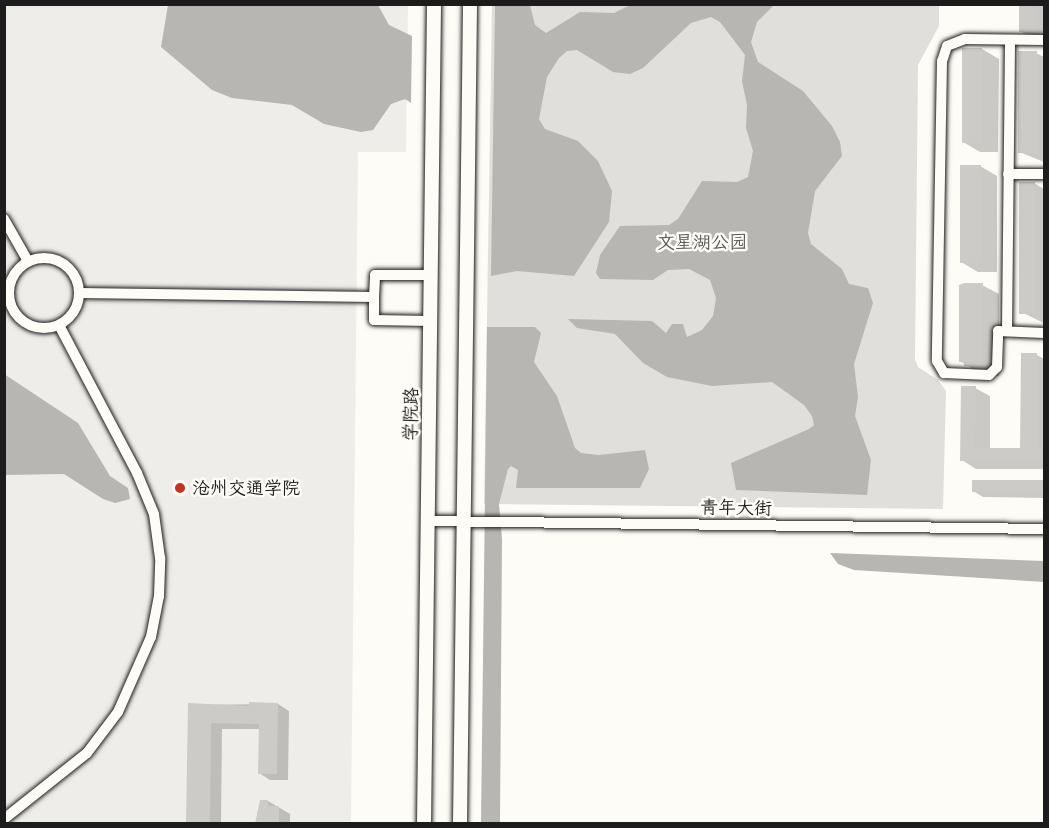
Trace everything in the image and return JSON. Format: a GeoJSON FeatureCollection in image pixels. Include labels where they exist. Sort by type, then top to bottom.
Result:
{"type":"FeatureCollection","features":[{"type":"Feature","properties":{"kind":"main road","name":"学院路"},"geometry":{"type":"LineString","coordinates":[[424,824],[434,4]]}},
{"type":"Feature","properties":{"kind":"main road"},"geometry":{"type":"LineString","coordinates":[[460,824],[470,4]]}},
{"type":"Feature","properties":{"kind":"street"},"geometry":{"type":"LineString","coordinates":[[1044,40],[954,40],[947,46],[942,61],[937,361],[944,373],[989,375],[997,367],[998,331],[1044,333]]}},
{"type":"Feature","properties":{"kind":"street"},"geometry":{"type":"LineString","coordinates":[[1007,332],[1010,40]]}},
{"type":"Feature","properties":{"kind":"street"},"geometry":{"type":"LineString","coordinates":[[1008,174],[1044,174]]}},
{"type":"Feature","properties":{"kind":"street"},"geometry":{"type":"LineString","coordinates":[[4,219],[28,261]]}},
{"type":"Feature","properties":{"kind":"street"},"geometry":{"type":"LineString","coordinates":[[42,258],[62,262],[75,278],[79,293],[74,311],[59,325],[46,328],[26,323],[12,308],[7,291],[13,275],[28,261],[42,258]]}},
{"type":"Feature","properties":{"kind":"street"},"geometry":{"type":"LineString","coordinates":[[430,321],[374,320],[374,297],[375,275],[431,276]]}},
{"type":"Feature","properties":{"kind":"street"},"geometry":{"type":"LineString","coordinates":[[79,293],[374,297]]}},
{"type":"Feature","properties":{"kind":"street"},"geometry":{"type":"LineString","coordinates":[[4,819],[87,753],[118,712],[152,638],[159,596],[154,514],[138,473],[59,325]]}},
{"type":"Feature","properties":{"kind":"street","name":"青年大街"},"geometry":{"type":"LineString","coordinates":[[427,521],[1044,529]]}},
{"type":"Feature","properties":{"kind":"shaded area"},"geometry":{"type":"Polygon","coordinates":[[[632,4],[774,5],[757,22],[751,42],[758,62],[803,91],[832,126],[840,142],[842,156],[815,191],[808,233],[811,244],[842,269],[849,284],[868,288],[873,303],[854,364],[858,397],[855,416],[871,460],[867,495],[736,490],[731,463],[809,429],[814,425],[812,416],[804,405],[772,382],[712,386],[667,377],[643,363],[615,334],[577,328],[568,319],[652,321],[666,333],[672,324],[683,324],[687,337],[702,330],[713,316],[716,298],[710,280],[689,269],[668,270],[653,280],[600,279],[596,273],[600,255],[620,226],[669,225],[678,219],[702,181],[737,182],[748,177],[753,151],[746,128],[747,105],[742,81],[745,55],[720,22],[711,17],[691,23],[643,68],[630,74],[613,72],[577,50],[567,51],[559,58],[547,77],[539,119],[545,129],[578,141],[598,161],[612,191],[609,222],[574,276],[517,271],[491,276],[495,5],[530,5],[535,25],[546,33],[580,12],[614,13],[632,4]]]}},
{"type":"Feature","properties":{"kind":"shaded area","name":"沧州交通学院"},"geometry":{"type":"Polygon","coordinates":[[[5,5],[408,5],[406,152],[358,152],[351,823],[5,824],[5,5]]]}},
{"type":"Feature","properties":{"kind":"shaded area"},"geometry":{"type":"Polygon","coordinates":[[[168,5],[378,5],[389,25],[412,36],[411,103],[405,99],[391,104],[373,130],[361,132],[324,124],[292,105],[232,98],[212,90],[161,47],[168,5]]]}},
{"type":"Feature","properties":{"kind":"shaded area"},"geometry":{"type":"Polygon","coordinates":[[[487,327],[535,327],[541,333],[534,362],[557,396],[575,448],[581,453],[599,455],[645,450],[649,469],[640,488],[516,488],[518,470],[511,466],[508,469],[499,504],[502,539],[500,823],[481,824],[487,327]]]}},
{"type":"Feature","properties":{"kind":"shaded area"},"geometry":{"type":"Polygon","coordinates":[[[4,374],[78,423],[110,476],[128,488],[130,499],[115,503],[103,499],[64,474],[5,475],[4,374]]]}},
{"type":"Feature","properties":{"kind":"shaded area"},"geometry":{"type":"Polygon","coordinates":[[[830,553],[1044,561],[1044,582],[854,570],[838,564],[830,553]]]}},
{"type":"Feature","properties":{"kind":"green space","name":"文星湖公园"},"geometry":{"type":"Polygon","coordinates":[[[492,5],[939,5],[939,26],[918,65],[915,359],[918,367],[938,380],[946,391],[943,509],[484,504],[492,5]]]}},
{"type":"Feature","properties":{"kind":"building"},"geometry":{"type":"Polygon","coordinates":[[[1019,4],[1036,4],[1036,32],[1019,32],[1019,4]]]}},
{"type":"Feature","properties":{"kind":"building"},"geometry":{"type":"Polygon","coordinates":[[[962,48],[982,48],[982,143],[962,143],[962,48]]]}},
{"type":"Feature","properties":{"kind":"building"},"geometry":{"type":"Polygon","coordinates":[[[1018,51],[1037,51],[1037,153],[1018,153],[1018,51]]]}},
{"type":"Feature","properties":{"kind":"building"},"geometry":{"type":"Polygon","coordinates":[[[960,165],[981,165],[981,263],[960,263],[960,165]]]}},
{"type":"Feature","properties":{"kind":"building"},"geometry":{"type":"Polygon","coordinates":[[[1019,182],[1035,182],[1035,314],[1019,314],[1019,182]]]}},
{"type":"Feature","properties":{"kind":"building"},"geometry":{"type":"Polygon","coordinates":[[[983,283],[982,367],[964,366],[964,362],[959,362],[959,285],[983,283]]]}},
{"type":"Feature","properties":{"kind":"building"},"geometry":{"type":"Polygon","coordinates":[[[1021,353],[1037,353],[1037,448],[1044,448],[1044,461],[960,461],[961,386],[976,386],[975,448],[1020,448],[1021,353]]]}},
{"type":"Feature","properties":{"kind":"building"},"geometry":{"type":"Polygon","coordinates":[[[972,480],[1044,480],[1044,492],[972,492],[972,480]]]}},
{"type":"Feature","properties":{"kind":"building"},"geometry":{"type":"Polygon","coordinates":[[[249,702],[278,703],[277,774],[258,774],[259,724],[211,723],[210,824],[186,824],[188,703],[249,706],[249,702]]]}},
{"type":"Feature","properties":{"kind":"building"},"geometry":{"type":"Polygon","coordinates":[[[260,800],[268,800],[268,806],[279,806],[279,824],[255,824],[260,800]]]}},
{"type":"Feature","properties":{"kind":"place","name":"沧州交通学院"},"geometry":{"type":"Point","coordinates":[180,488]}}]}
